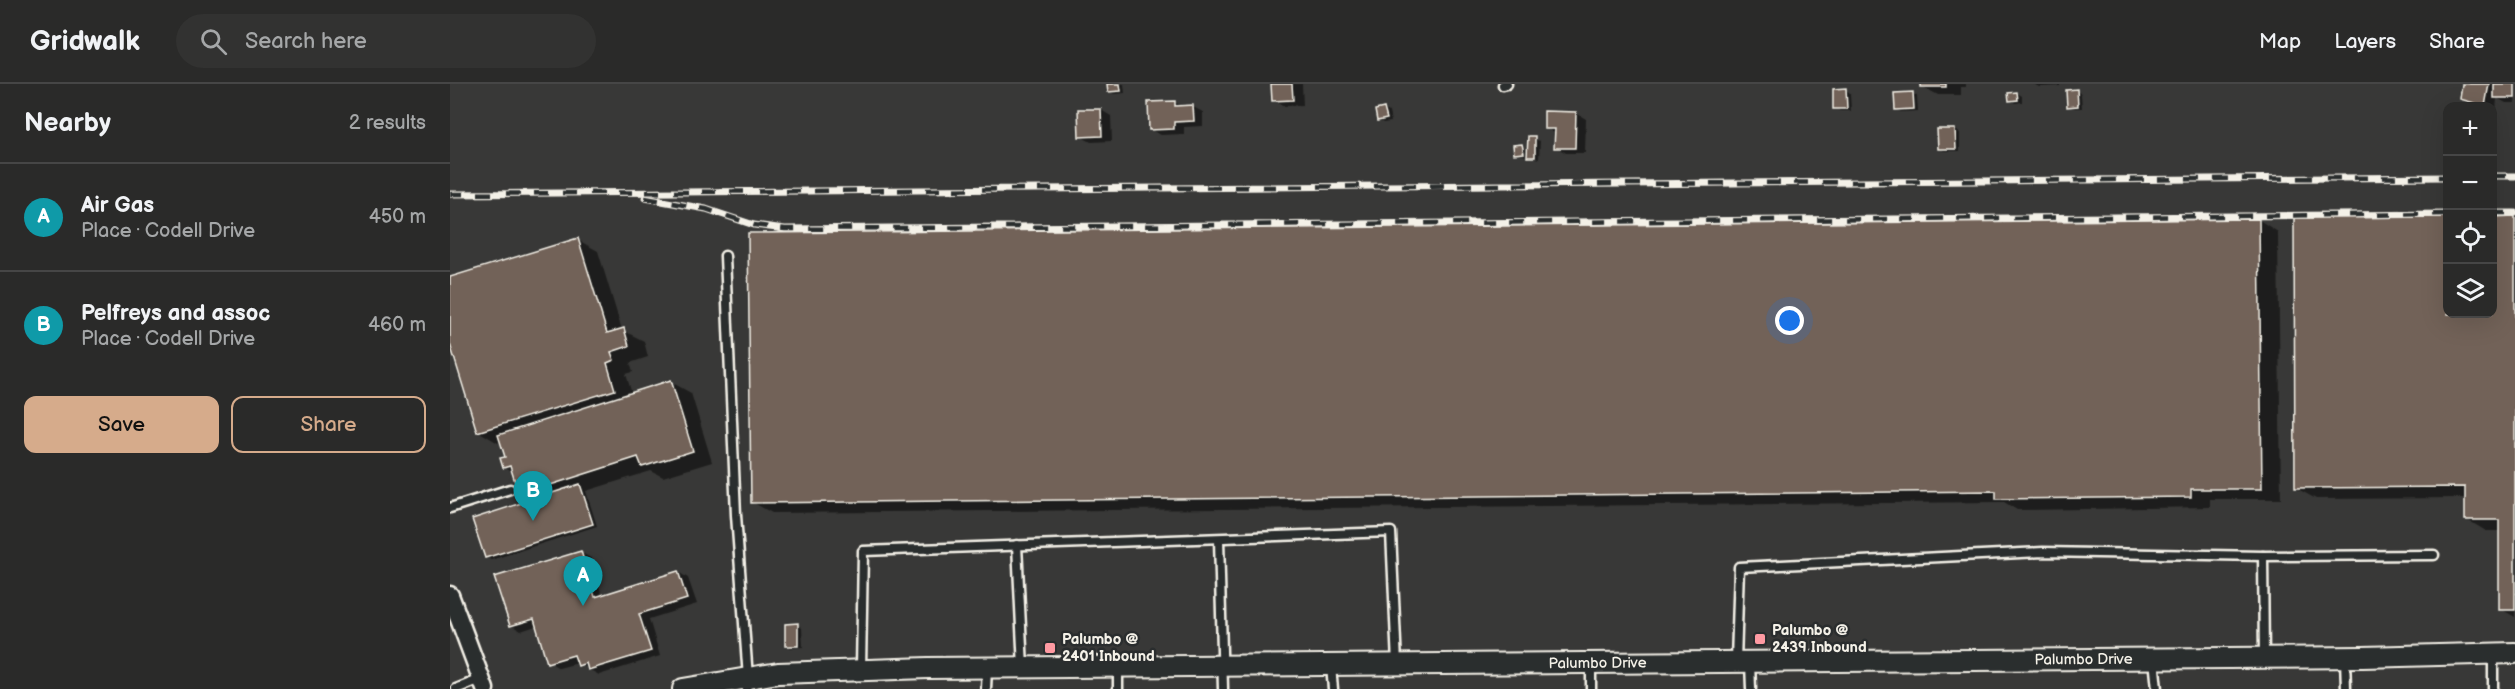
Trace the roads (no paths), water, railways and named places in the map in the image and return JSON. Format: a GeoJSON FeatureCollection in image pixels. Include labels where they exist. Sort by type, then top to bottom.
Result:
{"type":"FeatureCollection","features":[{"type":"Feature","properties":{"kind":"street"},"geometry":{"type":"LineString","coordinates":[[450,595],[483,684]]}},
{"type":"Feature","properties":{"kind":"street","name":"Palumbo Drive"},"geometry":{"type":"LineString","coordinates":[[683,689],[747,683],[778,673],[861,669],[2345,657],[2515,653]]}},
{"type":"Feature","properties":{"kind":"lane"},"geometry":{"type":"LineString","coordinates":[[725,256],[736,515],[747,683]]}},
{"type":"Feature","properties":{"kind":"lane"},"geometry":{"type":"LineString","coordinates":[[450,508],[510,489]]}},
{"type":"Feature","properties":{"kind":"lane"},"geometry":{"type":"LineString","coordinates":[[861,669],[863,551],[1391,532],[1397,664]]}},
{"type":"Feature","properties":{"kind":"lane"},"geometry":{"type":"LineString","coordinates":[[1219,539],[1223,689]]}},
{"type":"Feature","properties":{"kind":"lane"},"geometry":{"type":"LineString","coordinates":[[1017,545],[1023,668]]}},
{"type":"Feature","properties":{"kind":"lane"},"geometry":{"type":"LineString","coordinates":[[1751,689],[1743,661],[1739,567],[2043,552],[2263,556],[2434,555]]}},
{"type":"Feature","properties":{"kind":"lane"},"geometry":{"type":"LineString","coordinates":[[2263,556],[2264,657]]}},
{"type":"Feature","properties":{"kind":"lane"},"geometry":{"type":"LineString","coordinates":[[2493,654],[2493,689]]}},
{"type":"Feature","properties":{"kind":"lane"},"geometry":{"type":"LineString","coordinates":[[2345,657],[2346,689]]}},
{"type":"Feature","properties":{"kind":"lane"},"geometry":{"type":"LineString","coordinates":[[2154,658],[2157,689]]}},
{"type":"Feature","properties":{"kind":"lane"},"geometry":{"type":"LineString","coordinates":[[1591,663],[1591,689]]}},
{"type":"Feature","properties":{"kind":"lane"},"geometry":{"type":"LineString","coordinates":[[1331,665],[1333,689]]}},
{"type":"Feature","properties":{"kind":"lane"},"geometry":{"type":"LineString","coordinates":[[1118,667],[1118,689]]}},
{"type":"Feature","properties":{"kind":"lane"},"geometry":{"type":"LineString","coordinates":[[986,689],[987,668]]}},
{"type":"Feature","properties":{"kind":"lane"},"geometry":{"type":"LineString","coordinates":[[456,689],[483,684]]}},
{"type":"Feature","properties":{"kind":"railway"},"geometry":{"type":"LineString","coordinates":[[2497,176],[2515,176]]}},
{"type":"Feature","properties":{"kind":"railway"},"geometry":{"type":"LineString","coordinates":[[450,194],[2443,177]]}},
{"type":"Feature","properties":{"kind":"railway"},"geometry":{"type":"LineString","coordinates":[[645,198],[706,209],[754,225],[785,229],[2443,214]]}},
{"type":"Feature","properties":{"kind":"railway"},"geometry":{"type":"LineString","coordinates":[[2497,213],[2515,213]]}},
{"type":"Feature","properties":{"kind":"place","name":"Pelfreys and assoc"},"geometry":{"type":"Point","coordinates":[533,521]}},
{"type":"Feature","properties":{"kind":"place","name":"Air Gas"},"geometry":{"type":"Point","coordinates":[583,606]}},
{"type":"Feature","properties":{"kind":"place","name":"Palumbo @ 2439 Inbound"},"geometry":{"type":"Point","coordinates":[1760,639]}},
{"type":"Feature","properties":{"kind":"place","name":"Palumbo @ 2401 Inbound"},"geometry":{"type":"Point","coordinates":[1050,648]}}]}
